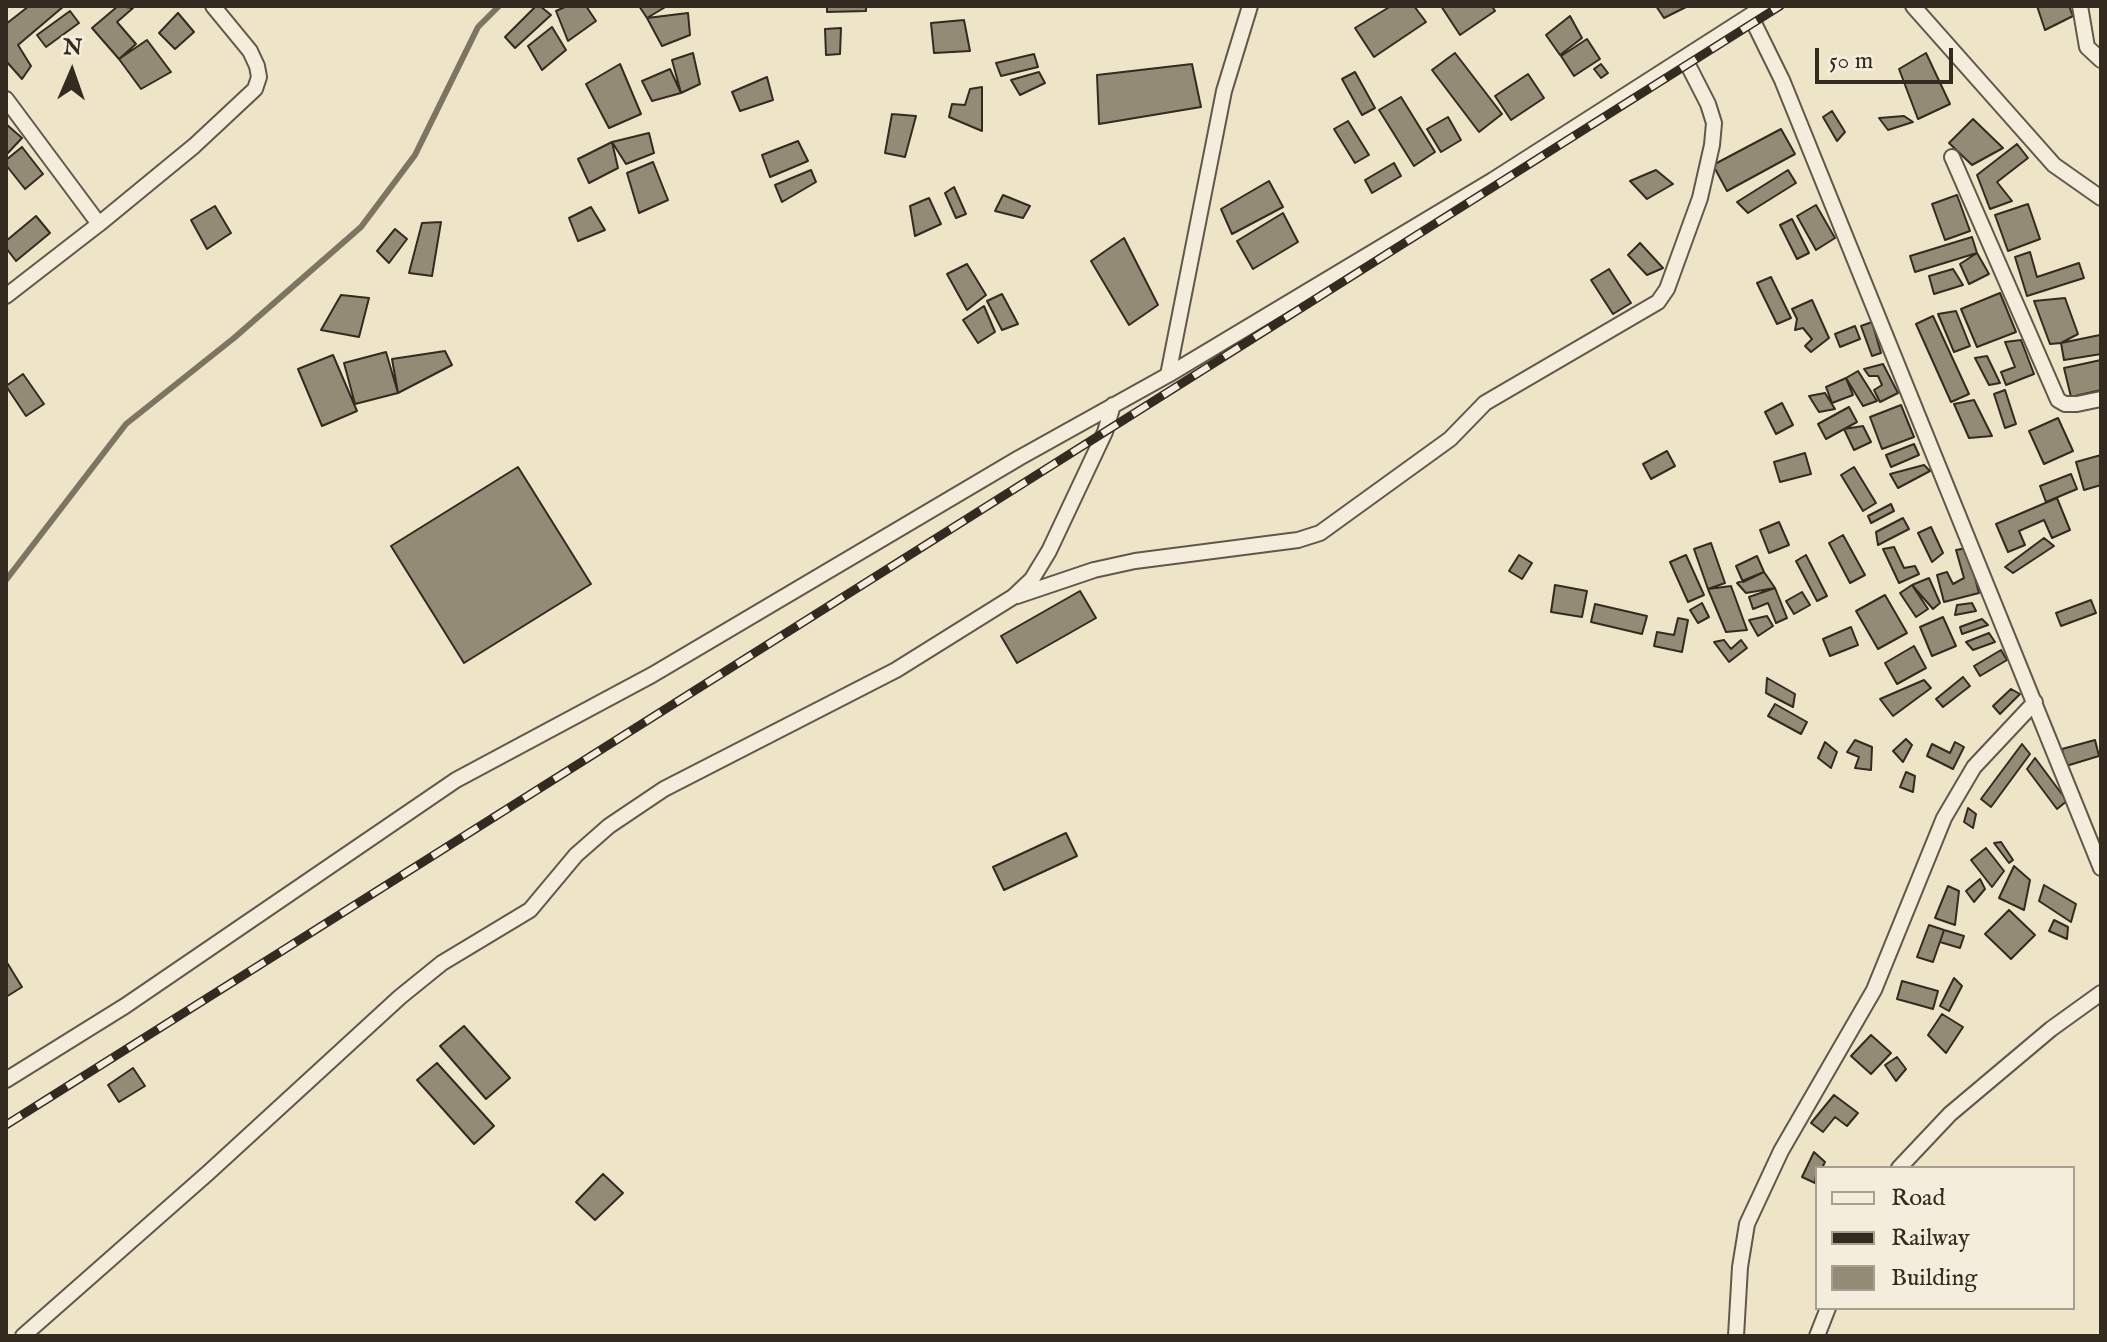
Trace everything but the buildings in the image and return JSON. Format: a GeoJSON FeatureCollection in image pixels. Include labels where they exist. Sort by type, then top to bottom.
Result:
{"type":"FeatureCollection","features":[{"type":"Feature","properties":{"kind":"street"},"geometry":{"type":"LineString","coordinates":[[6,296],[194,146],[255,89],[259,77],[250,51],[213,6]]}},
{"type":"Feature","properties":{"kind":"street"},"geometry":{"type":"LineString","coordinates":[[1168,375],[1224,91],[1250,6]]}},
{"type":"Feature","properties":{"kind":"street"},"geometry":{"type":"LineString","coordinates":[[6,1080],[138,998],[456,780],[652,675],[1019,458],[1168,375],[1493,180],[1765,6]]}},
{"type":"Feature","properties":{"kind":"street"},"geometry":{"type":"LineString","coordinates":[[1913,6],[2054,165],[2101,198]]}},
{"type":"Feature","properties":{"kind":"street"},"geometry":{"type":"LineString","coordinates":[[2080,6],[2087,47],[2101,60]]}},
{"type":"Feature","properties":{"kind":"street"},"geometry":{"type":"LineString","coordinates":[[1751,17],[1789,95],[2101,868]]}},
{"type":"Feature","properties":{"kind":"street"},"geometry":{"type":"LineString","coordinates":[[1013,597],[1107,567],[1298,540],[1320,533],[1450,439],[1469,417],[1496,395],[1658,302],[1667,289],[1700,198],[1712,145],[1714,123],[1685,59]]}},
{"type":"Feature","properties":{"kind":"street"},"geometry":{"type":"LineString","coordinates":[[6,99],[99,224]]}},
{"type":"Feature","properties":{"kind":"street"},"geometry":{"type":"LineString","coordinates":[[1952,157],[2058,400],[2065,404],[2077,404],[2101,399]]}},
{"type":"Feature","properties":{"kind":"street"},"geometry":{"type":"LineString","coordinates":[[23,1336],[208,1173],[400,997],[442,963],[530,910],[576,855],[609,826],[664,789],[896,670],[1013,597],[1032,579],[1049,551],[1105,432],[1113,405]]}},
{"type":"Feature","properties":{"kind":"street"},"geometry":{"type":"LineString","coordinates":[[1736,1336],[1740,1267],[1747,1224],[1781,1151],[1874,990],[1944,818],[1974,767],[2035,702]]}},
{"type":"Feature","properties":{"kind":"street"},"geometry":{"type":"LineString","coordinates":[[1901,1166],[1950,1114],[2051,1029],[2101,993]]}},
{"type":"Feature","properties":{"kind":"street"},"geometry":{"type":"LineString","coordinates":[[1817,1336],[1827,1310]]}},
{"type":"Feature","properties":{"kind":"waterway"},"geometry":{"type":"LineString","coordinates":[[6,580],[126,424],[234,338],[361,227],[415,155],[478,27],[499,6]]}},
{"type":"Feature","properties":{"kind":"railway"},"geometry":{"type":"LineString","coordinates":[[6,1125],[1780,6]]}}]}
